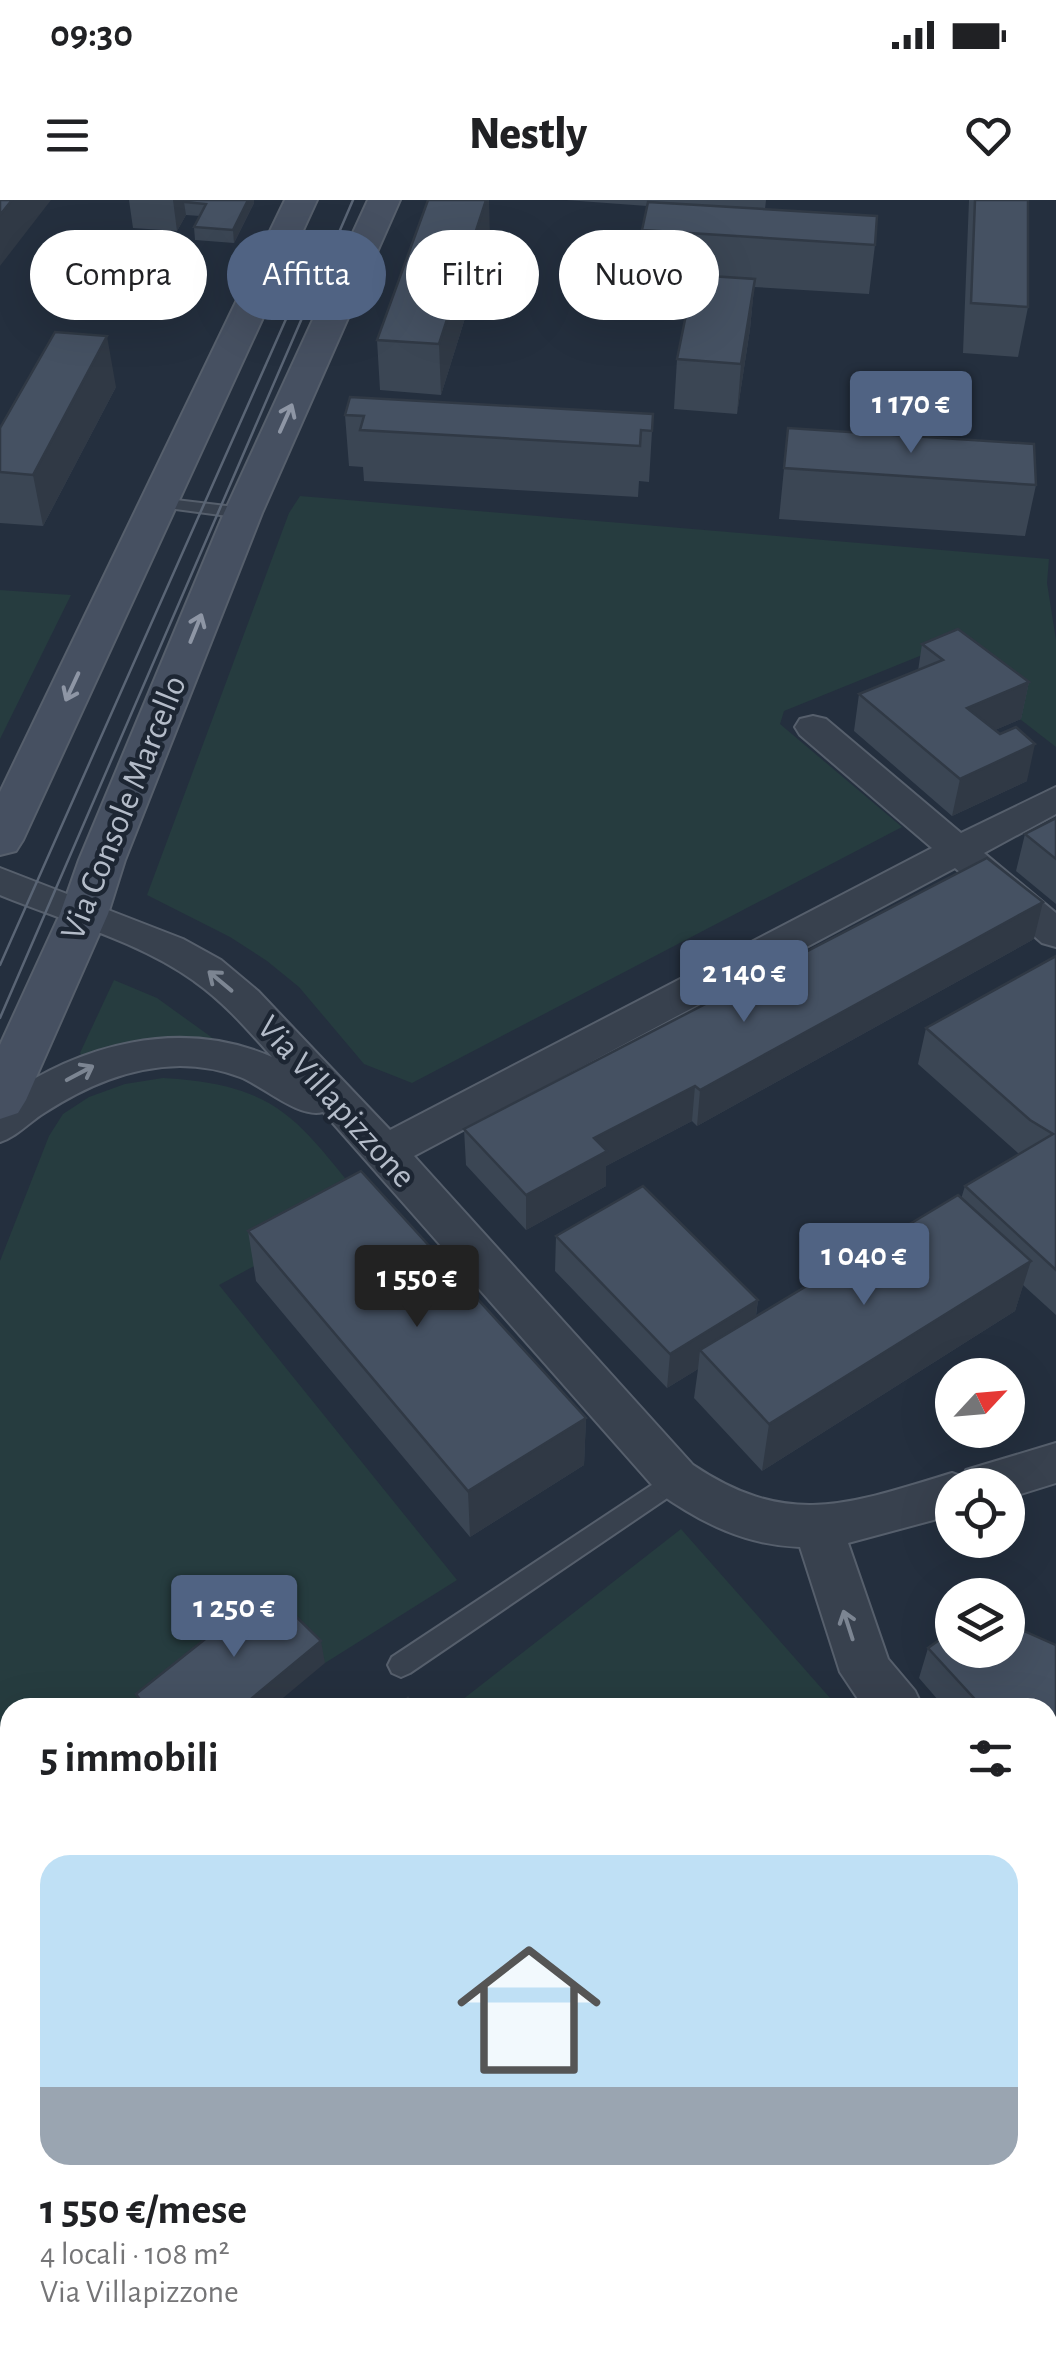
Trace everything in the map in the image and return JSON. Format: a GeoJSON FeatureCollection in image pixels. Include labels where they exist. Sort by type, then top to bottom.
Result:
{"type":"FeatureCollection","features":[{"type":"Feature","properties":{"kind":"main road"},"geometry":{"type":"LineString","coordinates":[[0,840],[301,200]]}},
{"type":"Feature","properties":{"kind":"main road","name":"Via Console Marcello"},"geometry":{"type":"LineString","coordinates":[[0,1100],[84,914],[109,841],[243,513],[384,200]]}},
{"type":"Feature","properties":{"kind":"street"},"geometry":{"type":"LineString","coordinates":[[813,727],[1056,934]]}},
{"type":"Feature","properties":{"kind":"street"},"geometry":{"type":"LineString","coordinates":[[0,1126],[12,1113],[92,1065],[184,1049],[233,1056],[281,1074],[386,1152],[1056,799]]}},
{"type":"Feature","properties":{"kind":"street","name":"Via Villapizzone"},"geometry":{"type":"LineString","coordinates":[[0,882],[169,949],[207,970],[244,1001],[386,1152],[676,1479],[708,1505],[742,1520],[819,1528]]}},
{"type":"Feature","properties":{"kind":"street"},"geometry":{"type":"LineString","coordinates":[[1025,1472],[1056,1463]]}},
{"type":"Feature","properties":{"kind":"street"},"geometry":{"type":"LineString","coordinates":[[888,1698],[866,1672],[819,1528],[935,1498]]}},
{"type":"Feature","properties":{"kind":"lane"},"geometry":{"type":"LineString","coordinates":[[159,504],[243,513]]}},
{"type":"Feature","properties":{"kind":"lane"},"geometry":{"type":"LineString","coordinates":[[401,1665],[676,1479]]}},
{"type":"Feature","properties":{"kind":"green space"},"geometry":{"type":"Polygon","coordinates":[[[300,496],[1049,559],[1047,583],[1056,640],[1056,747],[932,651],[784,711],[780,724],[902,827],[412,1083],[364,1064],[299,987],[267,961],[230,937],[147,895],[289,513],[300,496]]]}},
{"type":"Feature","properties":{"kind":"green space"},"geometry":{"type":"Polygon","coordinates":[[[0,590],[71,595],[0,739],[0,590]]]}},
{"type":"Feature","properties":{"kind":"green space"},"geometry":{"type":"Polygon","coordinates":[[[114,980],[157,998],[214,1039],[147,1041],[83,1058],[80,1053],[114,980]]]}},
{"type":"Feature","properties":{"kind":"green space"},"geometry":{"type":"Polygon","coordinates":[[[163,1078],[203,1082],[261,1099],[303,1129],[367,1205],[219,1285],[457,1580],[325,1663],[272,1612],[164,1698],[0,1698],[0,1261],[49,1136],[63,1114],[89,1097],[125,1084],[163,1078]]]}},
{"type":"Feature","properties":{"kind":"green space"},"geometry":{"type":"Polygon","coordinates":[[[681,1529],[830,1698],[465,1698],[681,1529]]]}},
{"type":"Feature","properties":{"kind":"building"},"geometry":{"type":"Polygon","coordinates":[[[0,200],[12,200],[0,215],[0,200]]]}},
{"type":"Feature","properties":{"kind":"building"},"geometry":{"type":"Polygon","coordinates":[[[248,200],[233,230],[194,227],[206,204],[184,202],[248,200]]]}},
{"type":"Feature","properties":{"kind":"building"},"geometry":{"type":"Polygon","coordinates":[[[428,200],[486,200],[476,230],[417,230],[428,200]]]}},
{"type":"Feature","properties":{"kind":"building"},"geometry":{"type":"Polygon","coordinates":[[[975,200],[1028,200],[1028,307],[971,303],[975,200]]]}},
{"type":"Feature","properties":{"kind":"building"},"geometry":{"type":"Polygon","coordinates":[[[648,202],[877,216],[875,245],[719,235],[719,230],[642,230],[648,202]]]}},
{"type":"Feature","properties":{"kind":"building"},"geometry":{"type":"Polygon","coordinates":[[[406,260],[406,320],[447,320],[439,344],[377,340],[406,260]]]}},
{"type":"Feature","properties":{"kind":"building"},"geometry":{"type":"Polygon","coordinates":[[[719,277],[755,279],[741,364],[677,359],[685,320],[719,320],[719,277]]]}},
{"type":"Feature","properties":{"kind":"building"},"geometry":{"type":"Polygon","coordinates":[[[55,332],[107,336],[33,475],[0,472],[0,428],[55,332]]]}},
{"type":"Feature","properties":{"kind":"building"},"geometry":{"type":"Polygon","coordinates":[[[350,397],[653,414],[652,431],[641,430],[640,446],[360,430],[364,416],[345,415],[350,397]]]}},
{"type":"Feature","properties":{"kind":"building"},"geometry":{"type":"Polygon","coordinates":[[[788,428],[1034,444],[1036,485],[784,468],[788,428]]]}},
{"type":"Feature","properties":{"kind":"building"},"geometry":{"type":"Polygon","coordinates":[[[958,629],[1029,682],[967,708],[1000,734],[1016,727],[1035,744],[960,779],[859,694],[943,660],[922,644],[958,629]]]}},
{"type":"Feature","properties":{"kind":"building"},"geometry":{"type":"Polygon","coordinates":[[[1056,818],[1056,859],[1025,834],[1056,818]]]}},
{"type":"Feature","properties":{"kind":"building"},"geometry":{"type":"Polygon","coordinates":[[[987,858],[1043,902],[700,1090],[695,1086],[594,1138],[607,1151],[526,1195],[464,1129],[987,858]]]}},
{"type":"Feature","properties":{"kind":"building"},"geometry":{"type":"Polygon","coordinates":[[[1056,956],[1056,1270],[965,1186],[1053,1134],[1030,1120],[926,1028],[1056,956]]]}},
{"type":"Feature","properties":{"kind":"building"},"geometry":{"type":"Polygon","coordinates":[[[361,1171],[586,1418],[468,1491],[248,1231],[361,1171]]]}},
{"type":"Feature","properties":{"kind":"building"},"geometry":{"type":"Polygon","coordinates":[[[643,1186],[758,1300],[670,1354],[556,1236],[643,1186]]]}},
{"type":"Feature","properties":{"kind":"building"},"geometry":{"type":"Polygon","coordinates":[[[958,1195],[1031,1261],[769,1424],[700,1350],[958,1195]]]}},
{"type":"Feature","properties":{"kind":"building"},"geometry":{"type":"Polygon","coordinates":[[[268,1589],[321,1641],[252,1698],[139,1698],[136,1694],[268,1589]]]}},
{"type":"Feature","properties":{"kind":"building"},"geometry":{"type":"Polygon","coordinates":[[[1025,1631],[1056,1645],[1056,1698],[974,1698],[946,1668],[1025,1668],[1025,1631]]]}},
{"type":"Feature","properties":{"kind":"tram line"},"geometry":{"type":"LineString","coordinates":[[0,1018],[353,200]]}},
{"type":"Feature","properties":{"kind":"tram line"},"geometry":{"type":"LineString","coordinates":[[0,965],[286,320]]}}]}
